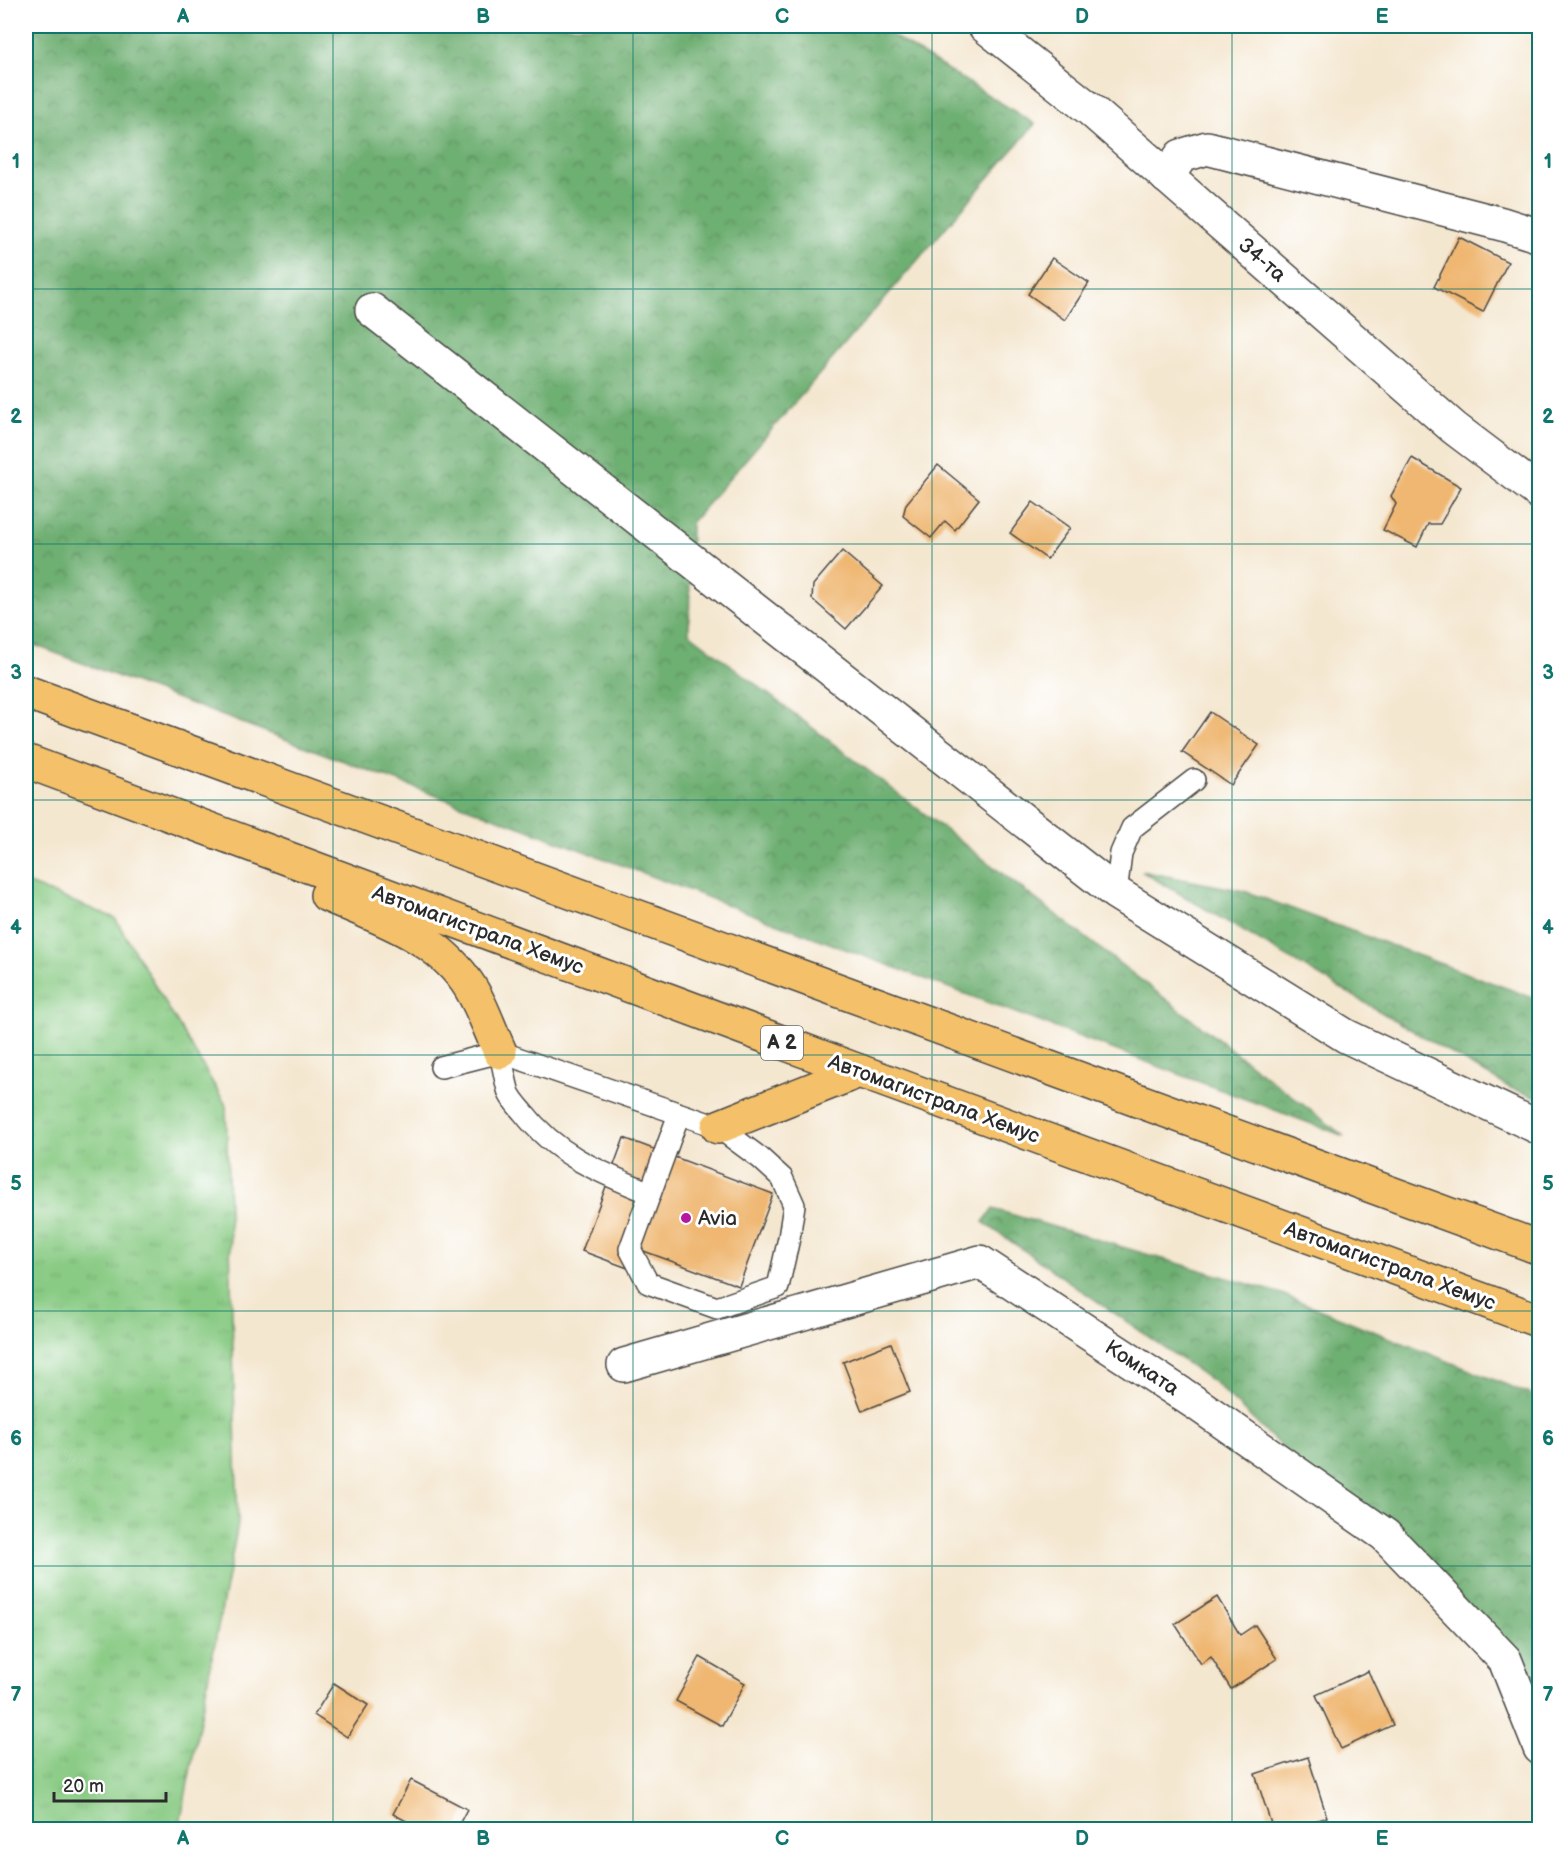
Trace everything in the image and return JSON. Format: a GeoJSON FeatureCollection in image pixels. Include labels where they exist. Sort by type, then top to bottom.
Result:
{"type":"FeatureCollection","features":[{"type":"Feature","properties":{"kind":"highway"},"geometry":{"type":"LineString","coordinates":[[26,692],[1539,1248]]}},
{"type":"Feature","properties":{"kind":"highway"},"geometry":{"type":"LineString","coordinates":[[40,767],[428,942],[465,980],[475,996],[500,1052]]}},
{"type":"Feature","properties":{"kind":"highway","name":"Автомагистрала Хемус"},"geometry":{"type":"LineString","coordinates":[[40,767],[1539,1321]]}},
{"type":"Feature","properties":{"kind":"highway"},"geometry":{"type":"LineString","coordinates":[[718,1127],[859,1071]]}},
{"type":"Feature","properties":{"kind":"street","name":"34-та"},"geometry":{"type":"LineString","coordinates":[[985,26],[1092,111],[1454,428],[1539,493]]}},
{"type":"Feature","properties":{"kind":"street"},"geometry":{"type":"LineString","coordinates":[[1167,177],[1180,156],[1206,148],[1502,224],[1539,236]]}},
{"type":"Feature","properties":{"kind":"street"},"geometry":{"type":"LineString","coordinates":[[372,310],[1116,893],[1346,1036],[1539,1128]]}},
{"type":"Feature","properties":{"kind":"street","name":"Комката"},"geometry":{"type":"LineString","coordinates":[[624,1365],[980,1262],[1200,1406],[1385,1535],[1505,1660],[1539,1748]]}},
{"type":"Feature","properties":{"kind":"lane"},"geometry":{"type":"LineString","coordinates":[[1116,893],[1121,854],[1132,828],[1194,780]]}},
{"type":"Feature","properties":{"kind":"lane"},"geometry":{"type":"LineString","coordinates":[[500,1052],[510,1095],[530,1121],[552,1143],[593,1169],[650,1192]]}},
{"type":"Feature","properties":{"kind":"lane"},"geometry":{"type":"LineString","coordinates":[[441,1067],[500,1052],[718,1127],[760,1158],[782,1178],[794,1205],[778,1287],[789,1317]]}},
{"type":"Feature","properties":{"kind":"lane"},"geometry":{"type":"LineString","coordinates":[[679,1114],[630,1249],[648,1283],[717,1308],[778,1287]]}},
{"type":"Feature","properties":{"kind":"green space"},"geometry":{"type":"Polygon","coordinates":[[[26,26],[877,26],[1035,124],[691,523],[689,633],[1344,1136],[26,642],[26,26]]]}},
{"type":"Feature","properties":{"kind":"green space"},"geometry":{"type":"Polygon","coordinates":[[[1141,871],[1244,891],[1539,1000],[1539,1098],[1510,1088],[1141,871]]]}},
{"type":"Feature","properties":{"kind":"green space"},"geometry":{"type":"Polygon","coordinates":[[[26,883],[115,918],[226,1105],[238,1524],[179,1829],[26,1829],[26,883]]]}},
{"type":"Feature","properties":{"kind":"green space"},"geometry":{"type":"Polygon","coordinates":[[[993,1209],[1279,1293],[1539,1398],[1539,1753],[1478,1636],[1215,1383],[983,1222],[993,1209]]]}},
{"type":"Feature","properties":{"kind":"building"},"geometry":{"type":"Polygon","coordinates":[[[1459,237],[1508,262],[1483,312],[1434,287],[1459,237]]]}},
{"type":"Feature","properties":{"kind":"building"},"geometry":{"type":"Polygon","coordinates":[[[1052,258],[1089,283],[1065,320],[1028,294],[1052,258]]]}},
{"type":"Feature","properties":{"kind":"building"},"geometry":{"type":"Polygon","coordinates":[[[1412,458],[1461,487],[1440,524],[1428,524],[1417,547],[1383,530],[1396,504],[1391,496],[1412,458]]]}},
{"type":"Feature","properties":{"kind":"building"},"geometry":{"type":"Polygon","coordinates":[[[938,465],[979,499],[955,530],[945,521],[931,538],[903,516],[906,504],[938,465]]]}},
{"type":"Feature","properties":{"kind":"building"},"geometry":{"type":"Polygon","coordinates":[[[1033,502],[1070,528],[1047,559],[1010,533],[1033,502]]]}},
{"type":"Feature","properties":{"kind":"building"},"geometry":{"type":"Polygon","coordinates":[[[842,551],[883,586],[846,629],[812,599],[813,585],[842,551]]]}},
{"type":"Feature","properties":{"kind":"building"},"geometry":{"type":"Polygon","coordinates":[[[1210,712],[1259,745],[1231,785],[1182,752],[1210,712]]]}},
{"type":"Feature","properties":{"kind":"building"},"geometry":{"type":"Polygon","coordinates":[[[624,1138],[773,1194],[739,1286],[641,1250],[633,1270],[582,1251],[624,1138]]]}},
{"type":"Feature","properties":{"kind":"building"},"geometry":{"type":"Polygon","coordinates":[[[891,1343],[910,1392],[862,1411],[843,1362],[891,1343]]]}},
{"type":"Feature","properties":{"kind":"building"},"geometry":{"type":"Polygon","coordinates":[[[1217,1597],[1240,1635],[1255,1625],[1277,1659],[1231,1689],[1211,1657],[1201,1664],[1175,1624],[1217,1597]]]}},
{"type":"Feature","properties":{"kind":"building"},"geometry":{"type":"Polygon","coordinates":[[[700,1657],[745,1683],[722,1726],[676,1701],[700,1657]]]}},
{"type":"Feature","properties":{"kind":"building"},"geometry":{"type":"Polygon","coordinates":[[[1368,1671],[1393,1725],[1341,1749],[1316,1695],[1368,1671]]]}},
{"type":"Feature","properties":{"kind":"building"},"geometry":{"type":"Polygon","coordinates":[[[334,1683],[368,1705],[347,1737],[314,1715],[334,1683]]]}},
{"type":"Feature","properties":{"kind":"building"},"geometry":{"type":"Polygon","coordinates":[[[1308,1757],[1327,1817],[1286,1830],[1273,1830],[1255,1774],[1308,1757]]]}},
{"type":"Feature","properties":{"kind":"building"},"geometry":{"type":"Polygon","coordinates":[[[411,1780],[467,1809],[456,1830],[423,1830],[393,1814],[411,1780]]]}},
{"type":"Feature","properties":{"kind":"place","name":"Avia"},"geometry":{"type":"Point","coordinates":[686,1218]}}]}
